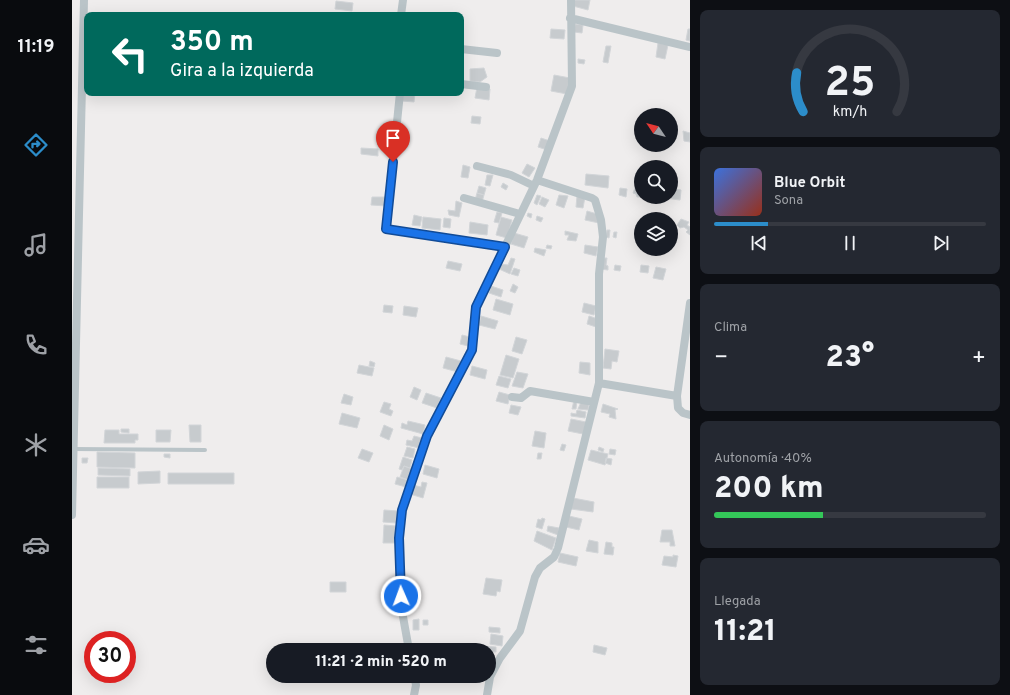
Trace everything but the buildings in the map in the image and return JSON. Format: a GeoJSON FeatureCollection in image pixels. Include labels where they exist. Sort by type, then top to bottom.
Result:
{"type":"FeatureCollection","features":[{"type":"Feature","properties":{"kind":"street"},"geometry":{"type":"LineString","coordinates":[[72,515],[84,0]]}},
{"type":"Feature","properties":{"kind":"street"},"geometry":{"type":"LineString","coordinates":[[402,12],[403,0]]}},
{"type":"Feature","properties":{"kind":"street"},"geometry":{"type":"LineString","coordinates":[[408,643],[402,611],[399,538],[402,510],[427,436],[472,350],[476,307],[535,183],[572,86],[570,0]]}},
{"type":"Feature","properties":{"kind":"street"},"geometry":{"type":"LineString","coordinates":[[570,18],[690,47]]}},
{"type":"Feature","properties":{"kind":"street"},"geometry":{"type":"LineString","coordinates":[[464,49],[497,53]]}},
{"type":"Feature","properties":{"kind":"street"},"geometry":{"type":"LineString","coordinates":[[464,84],[486,87]]}},
{"type":"Feature","properties":{"kind":"street"},"geometry":{"type":"LineString","coordinates":[[400,96],[386,229],[505,247]]}},
{"type":"Feature","properties":{"kind":"street"},"geometry":{"type":"LineString","coordinates":[[477,166],[592,198],[595,200],[599,213],[603,237],[599,274],[599,383],[558,548],[554,557],[540,568],[535,577],[520,631],[500,658],[490,677],[487,695]]}},
{"type":"Feature","properties":{"kind":"street"},"geometry":{"type":"LineString","coordinates":[[464,198],[520,214]]}},
{"type":"Feature","properties":{"kind":"street"},"geometry":{"type":"LineString","coordinates":[[690,303],[677,396],[678,408],[683,413],[690,415]]}},
{"type":"Feature","properties":{"kind":"street"},"geometry":{"type":"LineString","coordinates":[[599,383],[677,396]]}},
{"type":"Feature","properties":{"kind":"street"},"geometry":{"type":"LineString","coordinates":[[512,397],[520,398],[530,391],[594,402]]}},
{"type":"Feature","properties":{"kind":"street"},"geometry":{"type":"LineString","coordinates":[[414,695],[416,683]]}},
{"type":"Feature","properties":{"kind":"lane"},"geometry":{"type":"LineString","coordinates":[[73,449],[205,450]]}},
{"type":"Feature","properties":{"kind":"route"},"geometry":{"type":"LineString","coordinates":[[393,162],[386,229],[505,247],[476,307],[472,350],[427,436],[402,510],[399,538],[401,596]]}}]}
